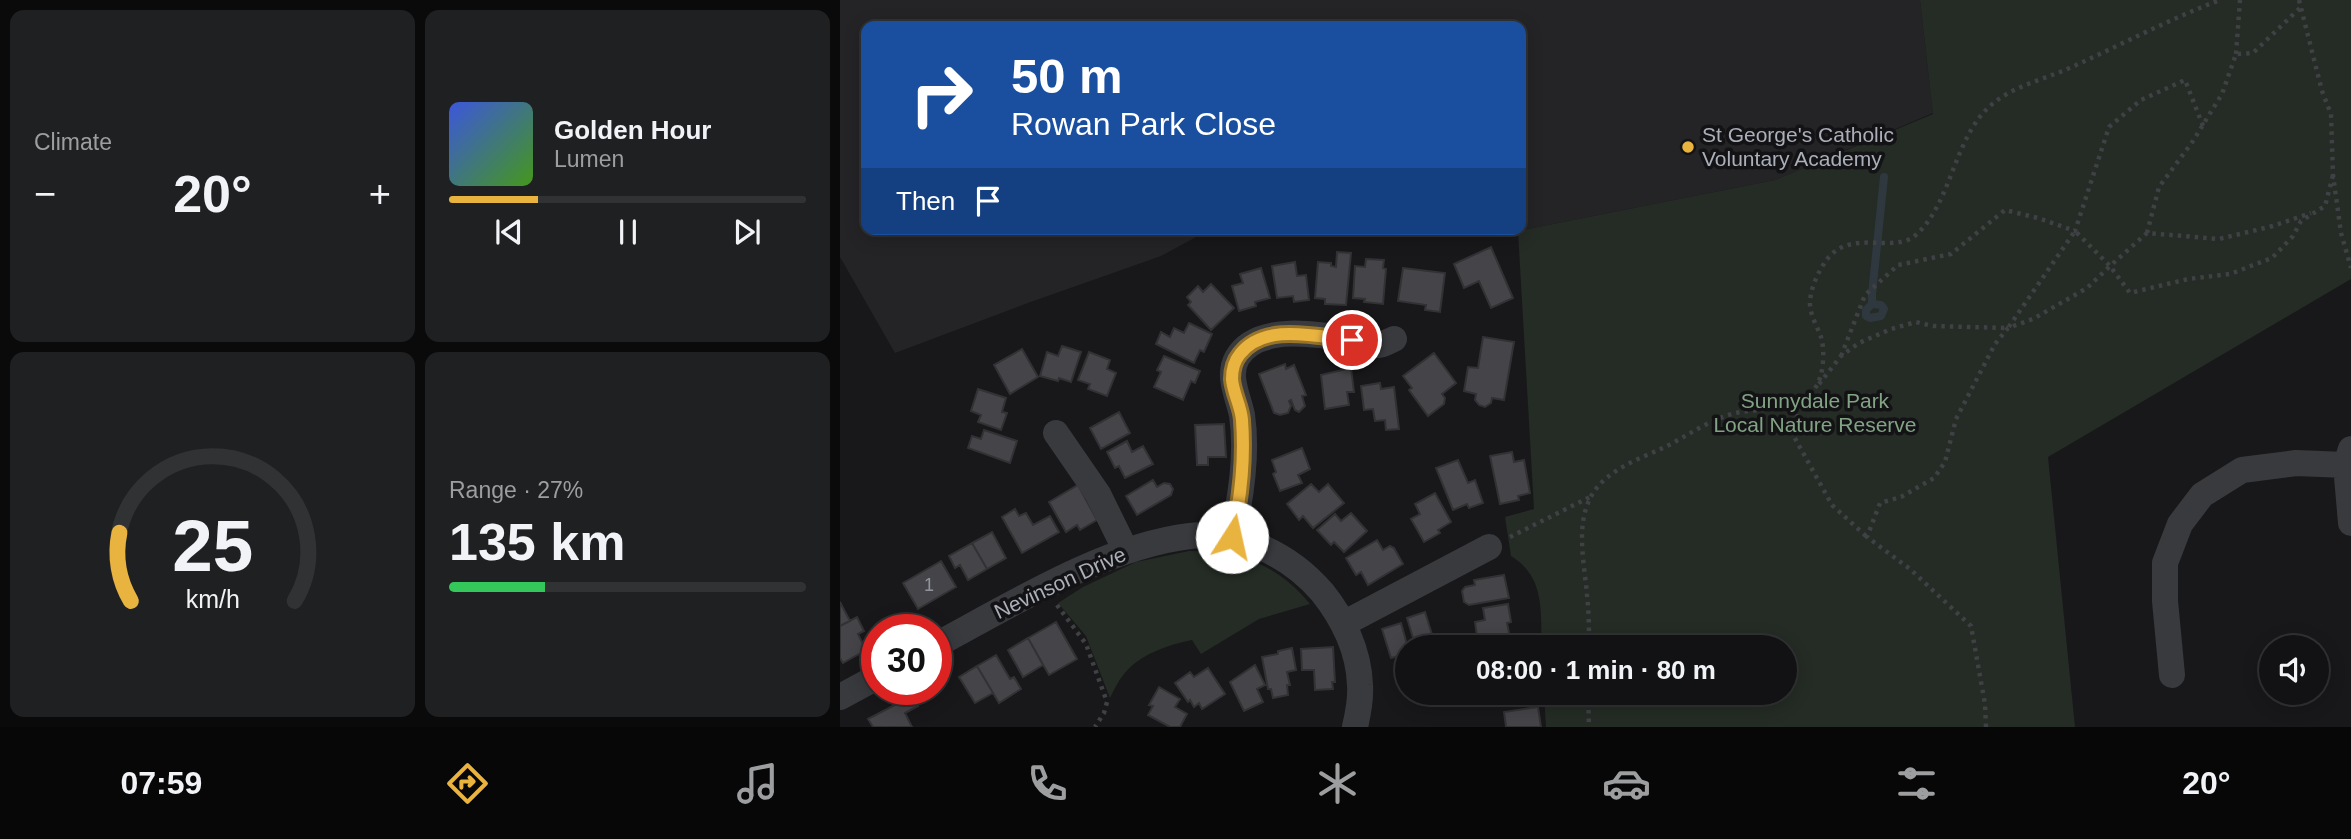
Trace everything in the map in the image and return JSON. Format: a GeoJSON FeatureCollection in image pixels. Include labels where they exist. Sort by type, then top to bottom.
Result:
{"type":"FeatureCollection","features":[{"type":"Feature","properties":{"kind":"street"},"geometry":{"type":"LineString","coordinates":[[1232,537],[1244,456],[1242,416],[1232,377],[1236,359],[1246,346],[1266,336],[1289,334],[1378,345],[1394,339]]}},
{"type":"Feature","properties":{"kind":"street"},"geometry":{"type":"LineString","coordinates":[[1056,433],[1098,494],[1126,551]]}},
{"type":"Feature","properties":{"kind":"street"},"geometry":{"type":"LineString","coordinates":[[2172,675],[2165,601],[2165,563],[2180,524],[2202,495],[2242,470],[2349,457],[2351,523]]}},
{"type":"Feature","properties":{"kind":"street","name":"Nevinson Drive"},"geometry":{"type":"LineString","coordinates":[[952,636],[1046,586],[1126,551],[1191,536],[1232,537],[1264,547],[1292,565],[1313,582],[1330,602],[1343,624],[1354,653],[1360,685],[1355,727]]}},
{"type":"Feature","properties":{"kind":"street"},"geometry":{"type":"LineString","coordinates":[[1343,624],[1489,547]]}},
{"type":"Feature","properties":{"kind":"street"},"geometry":{"type":"LineString","coordinates":[[840,697],[861,686]]}},
{"type":"Feature","properties":{"kind":"path"},"geometry":{"type":"LineString","coordinates":[[1816,388],[1823,357],[1822,340],[1809,304],[1814,284],[1831,255],[1841,248],[1868,242],[1897,243],[1915,236],[1936,207],[1971,131],[1999,97],[2065,70],[2174,17],[2220,0]]}},
{"type":"Feature","properties":{"kind":"path"},"geometry":{"type":"LineString","coordinates":[[1588,635],[1581,544],[1584,512],[1601,484],[1618,469],[1704,425],[1737,413],[1770,410],[1803,398],[1816,388],[1842,356],[1859,343],[1891,329],[1916,322],[1933,326],[2008,328],[2033,319],[2087,288],[2147,233],[2159,187],[2203,126],[2222,94],[2236,54],[2240,0]]}},
{"type":"Feature","properties":{"kind":"path"},"geometry":{"type":"LineString","coordinates":[[2299,0],[2322,91],[2331,114],[2333,175],[2341,233],[2351,268]]}},
{"type":"Feature","properties":{"kind":"path"},"geometry":{"type":"LineString","coordinates":[[2236,54],[2253,53],[2301,7]]}},
{"type":"Feature","properties":{"kind":"path"},"geometry":{"type":"LineString","coordinates":[[1867,537],[1880,503],[1901,497],[1934,478],[1945,462],[1956,419],[1995,344],[2075,231],[2109,127],[2141,100],[2185,80],[2203,126]]}},
{"type":"Feature","properties":{"kind":"path"},"geometry":{"type":"LineString","coordinates":[[1842,356],[1865,295],[1899,265],[1951,254],[2005,210],[2075,231],[2110,266],[2130,293],[2188,279],[2230,274],[2272,258],[2293,236],[2301,221],[2325,206],[2333,175]]}},
{"type":"Feature","properties":{"kind":"path"},"geometry":{"type":"LineString","coordinates":[[2147,233],[2218,239],[2273,226],[2318,210]]}},
{"type":"Feature","properties":{"kind":"path"},"geometry":{"type":"LineString","coordinates":[[1803,398],[1792,433],[1832,505],[1867,537],[1910,569],[1971,626],[1985,704],[1986,727]]}},
{"type":"Feature","properties":{"kind":"path"},"geometry":{"type":"LineString","coordinates":[[1489,547],[1591,497]]}},
{"type":"Feature","properties":{"kind":"path"},"geometry":{"type":"LineString","coordinates":[[1046,586],[1062,615],[1086,644],[1107,702],[1095,727]]}},
{"type":"Feature","properties":{"kind":"path"},"geometry":{"type":"LineString","coordinates":[[1588,705],[1588,727]]}},
{"type":"Feature","properties":{"kind":"shaded area","name":"St George's Catholic Voluntary Academy"},"geometry":{"type":"Polygon","coordinates":[[[840,0],[1920,0],[1933,113],[1775,180],[1526,229],[1526,21],[861,21],[861,235],[1200,235],[1161,256],[895,353],[840,257],[840,0]]]}},
{"type":"Feature","properties":{"kind":"green space","name":"Sunnydale Park Local Nature Reserve"},"geometry":{"type":"Polygon","coordinates":[[[1920,0],[2351,0],[2351,279],[2048,457],[2075,727],[1546,727],[1545,705],[1797,705],[1797,635],[1542,635],[1541,608],[1536,585],[1530,574],[1511,556],[1505,517],[1534,509],[1518,235],[1526,235],[1526,229],[1775,180],[1933,114],[1920,0]]]}},
{"type":"Feature","properties":{"kind":"green space"},"geometry":{"type":"Polygon","coordinates":[[[1189,551],[1225,554],[1256,562],[1284,579],[1310,604],[1259,619],[1201,654],[1192,640],[1155,651],[1131,667],[1110,698],[1086,636],[1058,603],[1083,587],[1136,562],[1189,551]]]}},
{"type":"Feature","properties":{"kind":"building"},"geometry":{"type":"Polygon","coordinates":[[[1491,247],[1513,298],[1491,308],[1479,281],[1464,288],[1454,264],[1491,247]]]}},
{"type":"Feature","properties":{"kind":"building"},"geometry":{"type":"Polygon","coordinates":[[[1337,252],[1351,253],[1346,305],[1325,304],[1325,299],[1315,298],[1318,262],[1331,263],[1331,266],[1336,267],[1337,252]]]}},
{"type":"Feature","properties":{"kind":"building"},"geometry":{"type":"Polygon","coordinates":[[[1366,259],[1384,260],[1383,268],[1386,269],[1383,304],[1353,298],[1355,266],[1365,267],[1366,259]]]}},
{"type":"Feature","properties":{"kind":"building"},"geometry":{"type":"Polygon","coordinates":[[[1295,262],[1297,276],[1306,275],[1309,300],[1294,302],[1293,296],[1277,298],[1272,266],[1295,262]]]}},
{"type":"Feature","properties":{"kind":"building"},"geometry":{"type":"Polygon","coordinates":[[[1261,268],[1270,298],[1255,302],[1256,306],[1239,311],[1232,286],[1243,283],[1240,274],[1261,268]]]}},
{"type":"Feature","properties":{"kind":"building"},"geometry":{"type":"Polygon","coordinates":[[[1403,268],[1445,273],[1440,312],[1425,310],[1426,305],[1398,301],[1403,268]]]}},
{"type":"Feature","properties":{"kind":"building"},"geometry":{"type":"Polygon","coordinates":[[[1211,284],[1234,308],[1211,330],[1188,305],[1191,302],[1187,297],[1198,286],[1203,292],[1211,284]]]}},
{"type":"Feature","properties":{"kind":"building"},"geometry":{"type":"Polygon","coordinates":[[[1189,323],[1212,334],[1204,352],[1200,350],[1194,363],[1156,344],[1161,332],[1170,337],[1174,328],[1184,333],[1189,323]]]}},
{"type":"Feature","properties":{"kind":"building"},"geometry":{"type":"Polygon","coordinates":[[[1483,337],[1514,342],[1504,400],[1492,398],[1491,403],[1485,407],[1475,400],[1476,394],[1464,391],[1468,367],[1478,368],[1483,337]]]}},
{"type":"Feature","properties":{"kind":"building"},"geometry":{"type":"Polygon","coordinates":[[[1062,346],[1081,352],[1071,382],[1040,376],[1047,352],[1058,356],[1062,346]]]}},
{"type":"Feature","properties":{"kind":"building"},"geometry":{"type":"Polygon","coordinates":[[[1022,349],[1038,377],[1010,394],[994,365],[1022,349]]]}},
{"type":"Feature","properties":{"kind":"building"},"geometry":{"type":"Polygon","coordinates":[[[1089,352],[1110,360],[1107,369],[1116,373],[1107,396],[1088,389],[1090,384],[1078,380],[1089,352]]]}},
{"type":"Feature","properties":{"kind":"building"},"geometry":{"type":"Polygon","coordinates":[[[1434,353],[1456,383],[1442,394],[1445,398],[1444,404],[1428,416],[1409,390],[1412,388],[1403,376],[1434,353]]]}},
{"type":"Feature","properties":{"kind":"building"},"geometry":{"type":"Polygon","coordinates":[[[1164,356],[1200,371],[1195,383],[1191,381],[1183,400],[1154,387],[1161,372],[1157,370],[1164,356]]]}},
{"type":"Feature","properties":{"kind":"building"},"geometry":{"type":"Polygon","coordinates":[[[1285,364],[1286,369],[1294,365],[1306,395],[1302,396],[1305,406],[1299,412],[1295,410],[1291,400],[1288,413],[1280,415],[1274,413],[1259,374],[1285,364]]]}},
{"type":"Feature","properties":{"kind":"building"},"geometry":{"type":"Polygon","coordinates":[[[1351,368],[1354,392],[1347,392],[1349,405],[1325,409],[1321,375],[1351,368]]]}},
{"type":"Feature","properties":{"kind":"building"},"geometry":{"type":"Polygon","coordinates":[[[1380,383],[1381,389],[1394,387],[1399,429],[1386,430],[1385,420],[1375,421],[1373,409],[1364,410],[1361,386],[1380,383]]]}},
{"type":"Feature","properties":{"kind":"building"},"geometry":{"type":"Polygon","coordinates":[[[978,389],[1006,398],[1002,412],[1007,413],[1001,430],[978,422],[981,415],[971,411],[978,389]]]}},
{"type":"Feature","properties":{"kind":"building"},"geometry":{"type":"Polygon","coordinates":[[[1119,412],[1130,433],[1101,449],[1090,428],[1119,412]]]}},
{"type":"Feature","properties":{"kind":"building"},"geometry":{"type":"Polygon","coordinates":[[[1224,424],[1226,457],[1208,457],[1208,465],[1197,465],[1195,425],[1224,424]]]}},
{"type":"Feature","properties":{"kind":"building"},"geometry":{"type":"Polygon","coordinates":[[[984,430],[1017,441],[1010,463],[968,448],[972,436],[981,439],[984,430]]]}},
{"type":"Feature","properties":{"kind":"building"},"geometry":{"type":"Polygon","coordinates":[[[1127,441],[1132,452],[1143,446],[1153,464],[1125,478],[1119,466],[1115,468],[1107,452],[1127,441]]]}},
{"type":"Feature","properties":{"kind":"building"},"geometry":{"type":"Polygon","coordinates":[[[1302,448],[1310,469],[1298,475],[1302,483],[1280,491],[1273,474],[1276,472],[1272,460],[1302,448]]]}},
{"type":"Feature","properties":{"kind":"building"},"geometry":{"type":"Polygon","coordinates":[[[1512,452],[1514,462],[1524,460],[1530,493],[1518,496],[1519,500],[1500,504],[1490,456],[1512,452]]]}},
{"type":"Feature","properties":{"kind":"building"},"geometry":{"type":"Polygon","coordinates":[[[1458,460],[1468,483],[1475,480],[1483,503],[1469,508],[1467,504],[1453,510],[1436,468],[1458,460]]]}},
{"type":"Feature","properties":{"kind":"building"},"geometry":{"type":"Polygon","coordinates":[[[1153,480],[1157,487],[1164,483],[1170,484],[1173,489],[1171,495],[1137,515],[1126,496],[1153,480]]]}},
{"type":"Feature","properties":{"kind":"building"},"geometry":{"type":"Polygon","coordinates":[[[1311,484],[1319,492],[1328,484],[1344,503],[1313,528],[1303,516],[1299,520],[1287,504],[1311,484]]]}},
{"type":"Feature","properties":{"kind":"building"},"geometry":{"type":"Polygon","coordinates":[[[1078,485],[1097,520],[1080,530],[1077,525],[1066,532],[1049,502],[1078,485]]]}},
{"type":"Feature","properties":{"kind":"building"},"geometry":{"type":"Polygon","coordinates":[[[1435,493],[1451,522],[1438,530],[1440,533],[1424,542],[1411,519],[1420,514],[1415,504],[1435,493]]]}},
{"type":"Feature","properties":{"kind":"building"},"geometry":{"type":"Polygon","coordinates":[[[1015,509],[1019,516],[1026,513],[1033,525],[1050,516],[1059,532],[1022,553],[1002,517],[1015,509]]]}},
{"type":"Feature","properties":{"kind":"building"},"geometry":{"type":"Polygon","coordinates":[[[1351,513],[1367,531],[1344,552],[1334,542],[1331,545],[1317,530],[1335,514],[1341,521],[1351,513]]]}},
{"type":"Feature","properties":{"kind":"building"},"geometry":{"type":"Polygon","coordinates":[[[992,532],[1006,558],[987,569],[972,543],[992,532]]]}},
{"type":"Feature","properties":{"kind":"building"},"geometry":{"type":"Polygon","coordinates":[[[1377,540],[1383,550],[1390,546],[1394,548],[1403,564],[1368,585],[1361,572],[1356,575],[1346,558],[1377,540]]]}},
{"type":"Feature","properties":{"kind":"building"},"geometry":{"type":"Polygon","coordinates":[[[972,543],[987,569],[968,580],[960,565],[955,568],[949,556],[972,543]]]}},
{"type":"Feature","properties":{"kind":"building"},"geometry":{"type":"Polygon","coordinates":[[[941,561],[956,587],[918,609],[903,583],[941,561]]]}},
{"type":"Feature","properties":{"kind":"building"},"geometry":{"type":"Polygon","coordinates":[[[1504,575],[1509,598],[1469,605],[1464,602],[1462,591],[1465,587],[1475,585],[1474,580],[1504,575]]]}},
{"type":"Feature","properties":{"kind":"building"},"geometry":{"type":"Polygon","coordinates":[[[840,602],[850,621],[840,626],[840,602]]]}},
{"type":"Feature","properties":{"kind":"building"},"geometry":{"type":"Polygon","coordinates":[[[1508,604],[1511,622],[1507,623],[1509,635],[1477,635],[1475,622],[1485,620],[1483,608],[1508,604]]]}},
{"type":"Feature","properties":{"kind":"building"},"geometry":{"type":"Polygon","coordinates":[[[1425,612],[1432,635],[1412,635],[1407,618],[1425,612]]]}},
{"type":"Feature","properties":{"kind":"building"},"geometry":{"type":"Polygon","coordinates":[[[857,617],[861,625],[861,632],[858,634],[861,653],[843,663],[840,658],[840,626],[857,617]]]}},
{"type":"Feature","properties":{"kind":"building"},"geometry":{"type":"Polygon","coordinates":[[[1056,622],[1077,659],[1049,675],[1028,638],[1056,622]]]}},
{"type":"Feature","properties":{"kind":"building"},"geometry":{"type":"Polygon","coordinates":[[[1401,623],[1404,635],[1395,635],[1395,657],[1391,658],[1382,629],[1401,623]]]}},
{"type":"Feature","properties":{"kind":"building"},"geometry":{"type":"Polygon","coordinates":[[[1028,638],[1043,665],[1023,677],[1008,650],[1028,638]]]}},
{"type":"Feature","properties":{"kind":"building"},"geometry":{"type":"Polygon","coordinates":[[[1333,647],[1333,689],[1315,690],[1314,670],[1302,670],[1301,649],[1333,647]]]}},
{"type":"Feature","properties":{"kind":"building"},"geometry":{"type":"Polygon","coordinates":[[[1292,648],[1296,670],[1287,672],[1290,685],[1287,685],[1288,695],[1273,698],[1271,689],[1268,689],[1262,657],[1292,648]]]}},
{"type":"Feature","properties":{"kind":"building"},"geometry":{"type":"Polygon","coordinates":[[[996,655],[1010,679],[1014,677],[1021,689],[999,703],[977,666],[996,655]]]}},
{"type":"Feature","properties":{"kind":"building"},"geometry":{"type":"Polygon","coordinates":[[[1255,665],[1265,685],[1257,689],[1263,702],[1244,711],[1230,682],[1255,665]]]}},
{"type":"Feature","properties":{"kind":"building"},"geometry":{"type":"Polygon","coordinates":[[[977,666],[993,693],[975,703],[959,677],[977,666]]]}},
{"type":"Feature","properties":{"kind":"building"},"geometry":{"type":"Polygon","coordinates":[[[1208,668],[1225,694],[1202,709],[1199,703],[1194,707],[1175,683],[1190,672],[1194,677],[1208,668]]]}},
{"type":"Feature","properties":{"kind":"building"},"geometry":{"type":"Polygon","coordinates":[[[1159,687],[1180,699],[1175,707],[1187,714],[1180,727],[1170,727],[1148,715],[1153,706],[1149,705],[1159,687]]]}},
{"type":"Feature","properties":{"kind":"building"},"geometry":{"type":"Polygon","coordinates":[[[895,705],[918,706],[905,713],[912,727],[873,727],[868,719],[895,705]]]}},
{"type":"Feature","properties":{"kind":"building"},"geometry":{"type":"Polygon","coordinates":[[[1538,707],[1541,727],[1506,727],[1504,712],[1538,707]]]}},
{"type":"Feature","properties":{"kind":"waterway"},"geometry":{"type":"LineString","coordinates":[[1872,304],[1866,310],[1866,316],[1881,316],[1884,309],[1881,305],[1872,304],[1872,294],[1884,177]]}},
{"type":"Feature","properties":{"kind":"place","name":"St George's Catholic Voluntary Academy"},"geometry":{"type":"Point","coordinates":[1688,147]}},
{"type":"Feature","properties":{"kind":"route"},"geometry":{"type":"LineString","coordinates":[[1232,537],[1244,456],[1242,416],[1232,377],[1236,359],[1246,346],[1266,336],[1289,334],[1352,340]]}}]}
